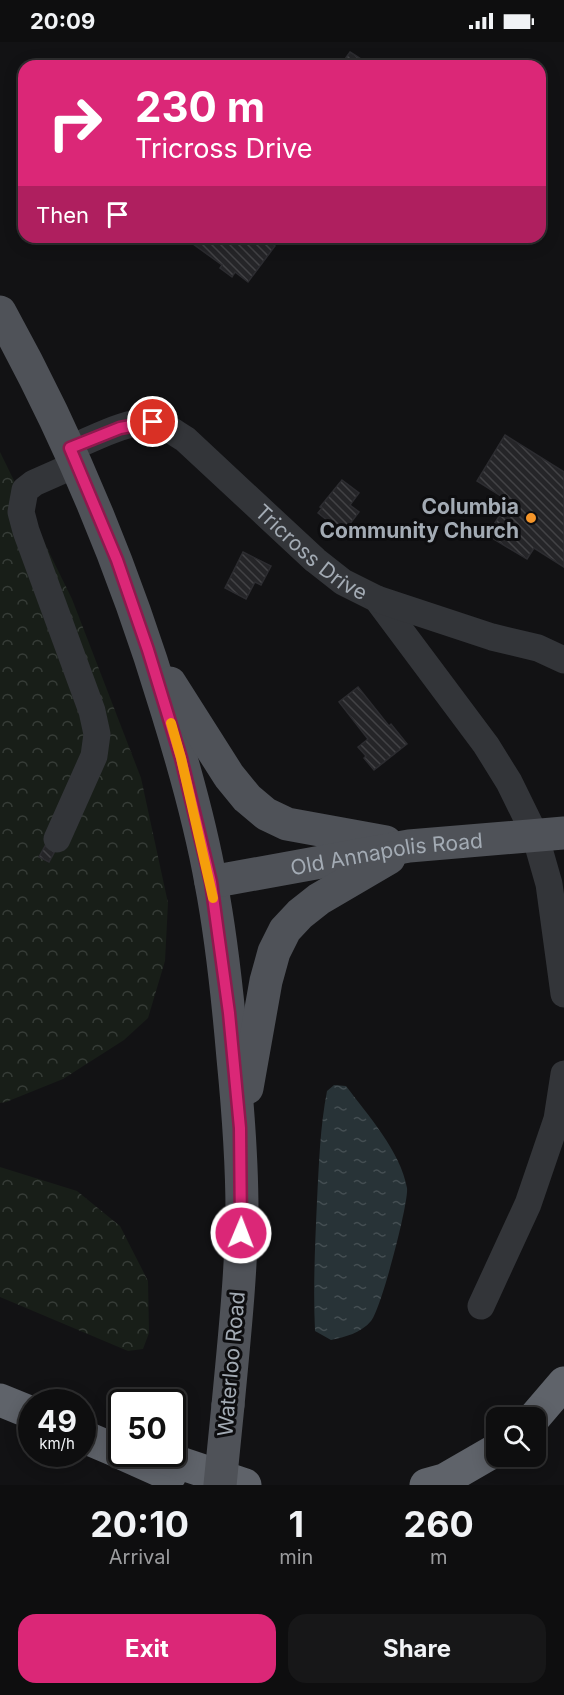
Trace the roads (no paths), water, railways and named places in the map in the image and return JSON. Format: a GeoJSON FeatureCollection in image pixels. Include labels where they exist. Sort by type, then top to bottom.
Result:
{"type":"FeatureCollection","features":[{"type":"Feature","properties":{"kind":"highway"},"geometry":{"type":"LineString","coordinates":[[543,1407],[564,1383]]}},
{"type":"Feature","properties":{"kind":"highway"},"geometry":{"type":"LineString","coordinates":[[426,1485],[444,1480],[486,1456]]}},
{"type":"Feature","properties":{"kind":"highway"},"geometry":{"type":"LineString","coordinates":[[186,1465],[245,1485]]}},
{"type":"Feature","properties":{"kind":"highway"},"geometry":{"type":"LineString","coordinates":[[154,1467],[194,1485]]}},
{"type":"Feature","properties":{"kind":"main road","name":"Waterloo Road"},"geometry":{"type":"LineString","coordinates":[[0,312],[31,368],[73,456],[117,560],[148,650],[181,758],[211,882],[229,1013],[240,1128],[242,1211],[238,1299],[220,1485]]}},
{"type":"Feature","properties":{"kind":"main road"},"geometry":{"type":"LineString","coordinates":[[148,650],[229,776],[247,798],[266,814],[287,824],[409,846]]}},
{"type":"Feature","properties":{"kind":"main road","name":"Old Annapolis Road"},"geometry":{"type":"LineString","coordinates":[[211,882],[409,846],[549,834]]}},
{"type":"Feature","properties":{"kind":"main road"},"geometry":{"type":"LineString","coordinates":[[240,1128],[266,981],[274,952],[285,930],[319,899],[409,846]]}},
{"type":"Feature","properties":{"kind":"street","name":"Tricross Drive"},"geometry":{"type":"LineString","coordinates":[[57,839],[94,756],[96,734],[92,711],[26,531],[21,512],[22,500],[25,490],[34,483],[120,428],[153,422],[185,439],[315,560],[343,582],[376,599],[486,745],[508,782],[549,834],[549,884],[564,994]]}},
{"type":"Feature","properties":{"kind":"street"},"geometry":{"type":"LineString","coordinates":[[376,599],[492,637],[538,648],[564,660]]}},
{"type":"Feature","properties":{"kind":"street"},"geometry":{"type":"LineString","coordinates":[[481,1306],[528,1204],[557,1119],[564,1074]]}},
{"type":"Feature","properties":{"kind":"water"},"geometry":{"type":"Polygon","coordinates":[[[334,1085],[346,1086],[382,1134],[398,1161],[407,1188],[394,1256],[376,1313],[362,1329],[331,1340],[315,1331],[314,1283],[321,1132],[327,1091],[334,1085]]]}},
{"type":"Feature","properties":{"kind":"place","name":"Columbia Community Church"},"geometry":{"type":"Point","coordinates":[531,518]}}]}
